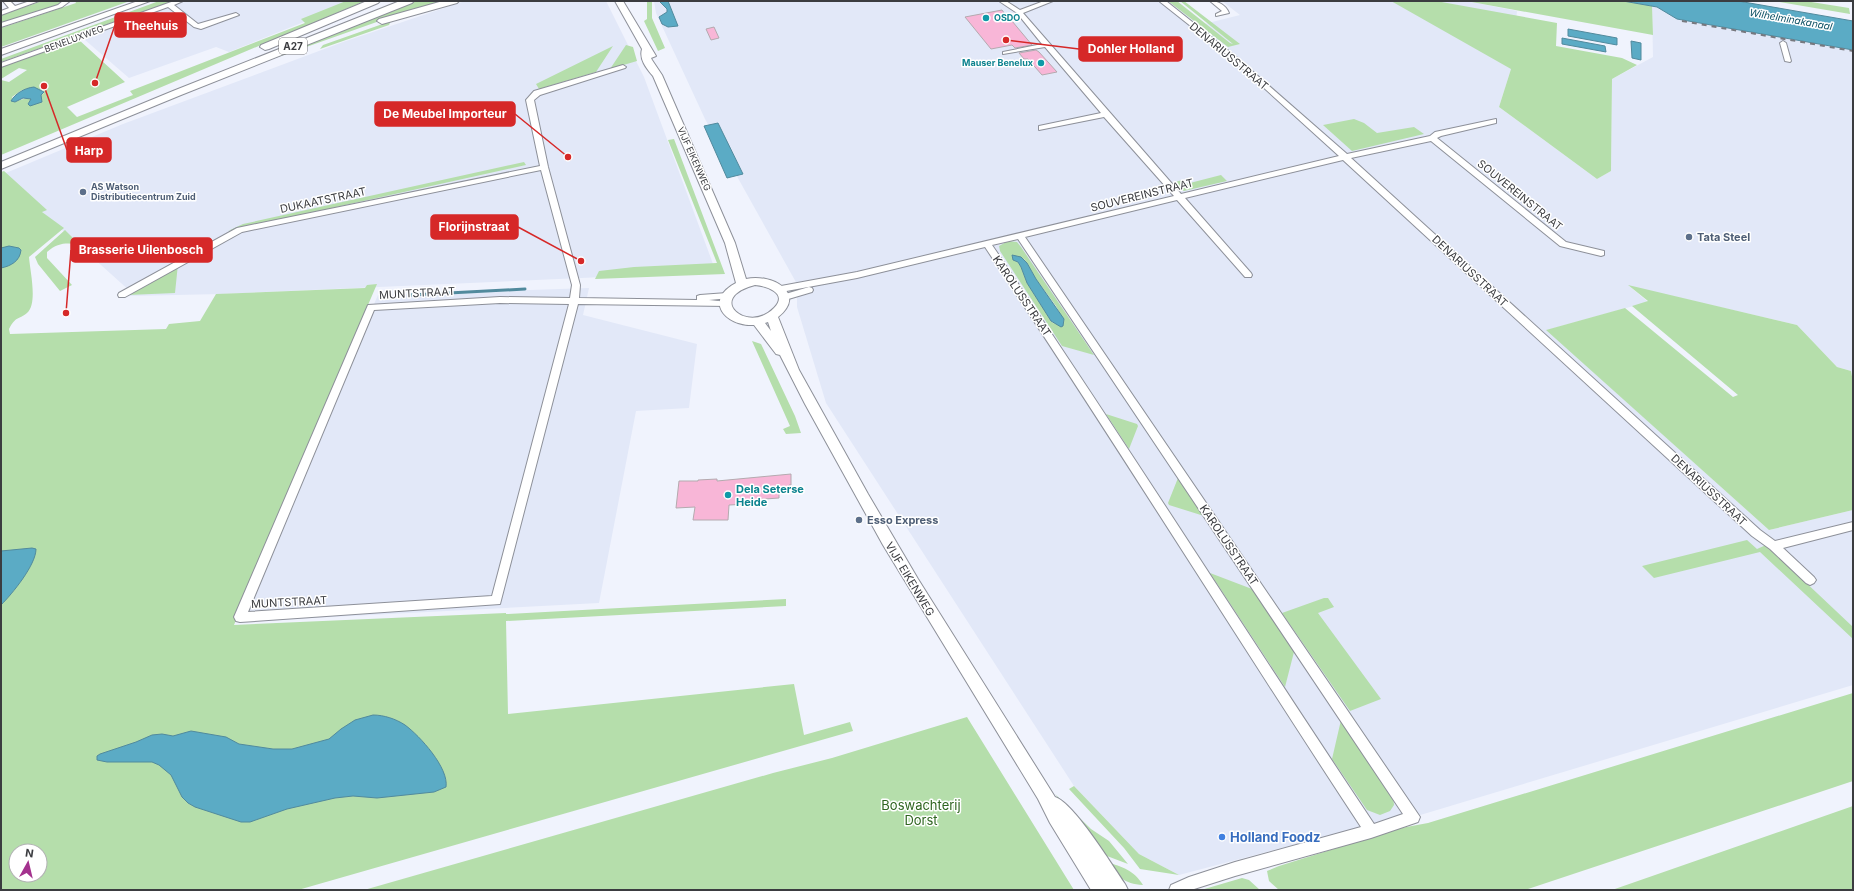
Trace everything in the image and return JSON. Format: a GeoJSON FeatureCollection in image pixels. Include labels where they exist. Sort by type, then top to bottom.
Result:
{"type":"FeatureCollection","features":[{"type":"Feature","properties":{"kind":"highway","name":"A27"},"geometry":{"type":"LineString","coordinates":[[258,50],[375,1]]}},
{"type":"Feature","properties":{"kind":"highway","name":"A27"},"geometry":{"type":"LineString","coordinates":[[1,166],[180,89],[397,1]]}},
{"type":"Feature","properties":{"kind":"highway","name":"A27"},"geometry":{"type":"LineString","coordinates":[[1,158],[409,1]]}},
{"type":"Feature","properties":{"kind":"highway","name":"A27"},"geometry":{"type":"LineString","coordinates":[[180,89],[363,27],[454,1]]}},
{"type":"Feature","properties":{"kind":"highway","name":"A27"},"geometry":{"type":"LineString","coordinates":[[180,89],[237,58]]}},
{"type":"Feature","properties":{"kind":"main road","name":"BENELUXWEG"},"geometry":{"type":"LineString","coordinates":[[1,52],[146,1]]}},
{"type":"Feature","properties":{"kind":"main road","name":"VIJF EIKENWEG"},"geometry":{"type":"LineString","coordinates":[[619,1],[634,29],[641,37]]}},
{"type":"Feature","properties":{"kind":"main road","name":"VIJF EIKENWEG"},"geometry":{"type":"LineString","coordinates":[[630,1],[640,29],[649,66],[657,75],[730,243],[742,284]]}},
{"type":"Feature","properties":{"kind":"main road","name":"VIJF EIKENWEG"},"geometry":{"type":"LineString","coordinates":[[730,243],[755,281]]}},
{"type":"Feature","properties":{"kind":"main road"},"geometry":{"type":"LineString","coordinates":[[755,281],[770,282],[783,293],[782,307],[772,316],[757,320],[749,321],[730,314],[726,300],[735,287],[755,281]]}},
{"type":"Feature","properties":{"kind":"main road","name":"VIJF EIKENWEG"},"geometry":{"type":"LineString","coordinates":[[772,316],[787,358],[913,585],[1044,793],[1056,817],[1101,890]]}},
{"type":"Feature","properties":{"kind":"main road","name":"VIJF EIKENWEG"},"geometry":{"type":"LineString","coordinates":[[757,320],[787,358]]}},
{"type":"Feature","properties":{"kind":"main road","name":"VIJF EIKENWEG"},"geometry":{"type":"LineString","coordinates":[[1044,793],[1080,833],[1119,890]]}},
{"type":"Feature","properties":{"kind":"street"},"geometry":{"type":"LineString","coordinates":[[6,1],[14,8]]}},
{"type":"Feature","properties":{"kind":"street"},"geometry":{"type":"LineString","coordinates":[[1,13],[36,1]]}},
{"type":"Feature","properties":{"kind":"street"},"geometry":{"type":"LineString","coordinates":[[1,25],[60,6],[67,1]]}},
{"type":"Feature","properties":{"kind":"street","name":"BENELUXWEG"},"geometry":{"type":"LineString","coordinates":[[1,65],[180,1]]}},
{"type":"Feature","properties":{"kind":"street"},"geometry":{"type":"LineString","coordinates":[[1002,1],[1019,12],[1106,114],[1248,275]]}},
{"type":"Feature","properties":{"kind":"street"},"geometry":{"type":"LineString","coordinates":[[1019,12],[1050,1]]}},
{"type":"Feature","properties":{"kind":"street","name":"DENARIUSSTRAAT"},"geometry":{"type":"LineString","coordinates":[[1162,1],[1233,57],[1345,157],[1756,533],[1774,546],[1810,580]]}},
{"type":"Feature","properties":{"kind":"street"},"geometry":{"type":"LineString","coordinates":[[1213,1],[1225,10],[1226,13],[1218,15]]}},
{"type":"Feature","properties":{"kind":"street"},"geometry":{"type":"LineString","coordinates":[[169,5],[196,26],[202,27],[236,15]]}},
{"type":"Feature","properties":{"kind":"street"},"geometry":{"type":"LineString","coordinates":[[1783,43],[1788,61]]}},
{"type":"Feature","properties":{"kind":"street"},"geometry":{"type":"LineString","coordinates":[[1005,53],[1046,45]]}},
{"type":"Feature","properties":{"kind":"street"},"geometry":{"type":"LineString","coordinates":[[623,67],[537,93],[532,96],[530,100],[544,167],[576,285],[574,302],[680,302],[726,300]]}},
{"type":"Feature","properties":{"kind":"street"},"geometry":{"type":"LineString","coordinates":[[1042,128],[1106,114]]}},
{"type":"Feature","properties":{"kind":"street","name":"SOUVEREINSTRAAT"},"geometry":{"type":"LineString","coordinates":[[783,293],[1345,157],[1432,138],[1438,134],[1493,121]]}},
{"type":"Feature","properties":{"kind":"street","name":"SOUVEREINSTRAAT"},"geometry":{"type":"LineString","coordinates":[[1432,138],[1562,244],[1601,253]]}},
{"type":"Feature","properties":{"kind":"street","name":"DUKAATSTRAAT"},"geometry":{"type":"LineString","coordinates":[[122,296],[240,230],[544,167]]}},
{"type":"Feature","properties":{"kind":"street","name":"KAROLUSSTRAAT"},"geometry":{"type":"LineString","coordinates":[[1020,236],[1413,816],[1371,831],[1235,869],[1176,890]]}},
{"type":"Feature","properties":{"kind":"street","name":"KAROLUSSTRAAT"},"geometry":{"type":"LineString","coordinates":[[987,244],[1071,369],[1279,692],[1371,831]]}},
{"type":"Feature","properties":{"kind":"street","name":"MUNTSTRAAT"},"geometry":{"type":"LineString","coordinates":[[500,300],[574,302],[496,601],[240,617],[371,307],[500,300]]}},
{"type":"Feature","properties":{"kind":"street"},"geometry":{"type":"LineString","coordinates":[[1774,546],[1853,526]]}},
{"type":"Feature","properties":{"kind":"shaded area"},"geometry":{"type":"Polygon","coordinates":[[[169,1],[356,1],[229,52],[216,47],[129,78],[77,33],[169,1]]]}},
{"type":"Feature","properties":{"kind":"shaded area"},"geometry":{"type":"Polygon","coordinates":[[[465,1],[606,1],[644,77],[716,272],[222,294],[129,296],[131,292],[1,175],[123,124],[343,42],[465,1]]]}},
{"type":"Feature","properties":{"kind":"shaded area"},"geometry":{"type":"Polygon","coordinates":[[[654,1],[1168,1],[1200,25],[1240,15],[1222,1],[1466,1],[1517,11],[1511,69],[1499,107],[1597,179],[1611,171],[1612,79],[1653,57],[1652,6],[1660,8],[1677,19],[1853,50],[1853,382],[1851,371],[1837,367],[1797,325],[1629,286],[1648,302],[1547,330],[1769,530],[1853,510],[1853,685],[1407,819],[1376,823],[1179,875],[1139,854],[1074,786],[826,403],[797,307],[797,284],[705,119],[656,13],[654,1]]]}},
{"type":"Feature","properties":{"kind":"shaded area"},"geometry":{"type":"Polygon","coordinates":[[[589,288],[583,315],[697,344],[689,408],[636,411],[599,603],[235,622],[378,295],[589,288]]]}},
{"type":"Feature","properties":{"kind":"green space"},"geometry":{"type":"Polygon","coordinates":[[[42,1],[65,1],[63,3],[1,24],[1,15],[42,1]]]}},
{"type":"Feature","properties":{"kind":"green space"},"geometry":{"type":"Polygon","coordinates":[[[75,1],[130,1],[1,47],[1,28],[76,3],[75,1]]]}},
{"type":"Feature","properties":{"kind":"green space"},"geometry":{"type":"Polygon","coordinates":[[[159,1],[173,1],[1,62],[1,59],[159,1]]]}},
{"type":"Feature","properties":{"kind":"green space"},"geometry":{"type":"Polygon","coordinates":[[[346,1],[365,1],[1,155],[1,80],[9,82],[27,70],[19,68],[1,79],[1,67],[78,39],[125,82],[67,107],[77,117],[133,95],[130,91],[305,23],[301,19],[346,1]],[[36,89],[22,90],[12,97],[15,102],[41,95],[44,91],[36,89]]]}},
{"type":"Feature","properties":{"kind":"green space"},"geometry":{"type":"Polygon","coordinates":[[[417,1],[446,1],[388,18],[264,62],[417,1]]]}},
{"type":"Feature","properties":{"kind":"green space"},"geometry":{"type":"Polygon","coordinates":[[[647,1],[652,1],[652,18],[665,48],[658,51],[644,21],[647,19],[647,1]]]}},
{"type":"Feature","properties":{"kind":"green space"},"geometry":{"type":"Polygon","coordinates":[[[1168,1],[1177,1],[1233,44],[1180,1],[1184,1],[1240,44],[1228,47],[1168,1]]]}},
{"type":"Feature","properties":{"kind":"green space"},"geometry":{"type":"Polygon","coordinates":[[[1391,1],[1436,1],[1557,23],[1556,46],[1622,58],[1637,65],[1612,79],[1611,171],[1597,179],[1499,107],[1511,69],[1391,1]]]}},
{"type":"Feature","properties":{"kind":"green space"},"geometry":{"type":"Polygon","coordinates":[[[1466,1],[1623,1],[1652,6],[1653,35],[1466,1]]]}},
{"type":"Feature","properties":{"kind":"green space"},"geometry":{"type":"Polygon","coordinates":[[[1773,1],[1805,1],[1849,8],[1850,14],[1773,1]]]}},
{"type":"Feature","properties":{"kind":"green space"},"geometry":{"type":"Polygon","coordinates":[[[391,21],[389,25],[320,49],[323,45],[391,21]]]}},
{"type":"Feature","properties":{"kind":"green space"},"geometry":{"type":"Polygon","coordinates":[[[626,45],[633,47],[637,61],[610,69],[626,45]]]}},
{"type":"Feature","properties":{"kind":"green space"},"geometry":{"type":"Polygon","coordinates":[[[613,46],[596,72],[539,89],[536,84],[613,46]]]}},
{"type":"Feature","properties":{"kind":"green space"},"geometry":{"type":"Polygon","coordinates":[[[1354,119],[1364,123],[1377,133],[1414,127],[1424,134],[1352,151],[1323,125],[1354,119]]]}},
{"type":"Feature","properties":{"kind":"green space"},"geometry":{"type":"Polygon","coordinates":[[[674,139],[725,274],[595,279],[599,271],[634,267],[717,263],[668,140],[674,139]]]}},
{"type":"Feature","properties":{"kind":"green space"},"geometry":{"type":"Polygon","coordinates":[[[524,162],[526,165],[228,231],[243,224],[524,162]]]}},
{"type":"Feature","properties":{"kind":"green space"},"geometry":{"type":"Polygon","coordinates":[[[4,171],[47,210],[42,212],[64,228],[29,257],[33,295],[32,302],[27,313],[15,320],[11,325],[9,329],[10,334],[166,329],[169,324],[200,321],[216,294],[365,288],[367,285],[377,284],[288,491],[234,625],[506,614],[786,599],[786,606],[506,621],[508,714],[794,684],[804,735],[850,722],[853,731],[298,890],[1,890],[1,172],[4,171]]]}},
{"type":"Feature","properties":{"kind":"green space"},"geometry":{"type":"Polygon","coordinates":[[[1221,175],[1227,181],[1184,191],[1177,188],[1172,183],[1182,180],[1186,184],[1221,175]]]}},
{"type":"Feature","properties":{"kind":"green space"},"geometry":{"type":"Polygon","coordinates":[[[65,230],[79,244],[62,244],[55,246],[47,252],[47,258],[72,285],[60,291],[38,264],[35,257],[65,230]]]}},
{"type":"Feature","properties":{"kind":"green space"},"geometry":{"type":"Polygon","coordinates":[[[1008,241],[1017,242],[1094,355],[1062,346],[1000,251],[999,246],[1008,241]],[[1013,256],[1013,260],[1018,262],[1027,283],[1051,321],[1062,325],[1064,321],[1056,306],[1036,279],[1024,259],[1013,256]]]}},
{"type":"Feature","properties":{"kind":"green space"},"geometry":{"type":"Polygon","coordinates":[[[178,264],[175,293],[128,295],[178,264]]]}},
{"type":"Feature","properties":{"kind":"green space"},"geometry":{"type":"Polygon","coordinates":[[[1628,285],[1797,325],[1837,367],[1851,371],[1853,382],[1853,510],[1769,530],[1546,330],[1625,308],[1733,397],[1738,395],[1632,306],[1648,301],[1628,285]]]}},
{"type":"Feature","properties":{"kind":"green space"},"geometry":{"type":"Polygon","coordinates":[[[752,341],[761,344],[795,416],[801,433],[786,434],[783,429],[790,426],[752,341]]]}},
{"type":"Feature","properties":{"kind":"green space"},"geometry":{"type":"Polygon","coordinates":[[[1106,414],[1137,424],[1138,426],[1129,449],[1106,414]]]}},
{"type":"Feature","properties":{"kind":"green space"},"geometry":{"type":"Polygon","coordinates":[[[1178,478],[1204,516],[1169,505],[1168,503],[1178,478]]]}},
{"type":"Feature","properties":{"kind":"green space"},"geometry":{"type":"Polygon","coordinates":[[[1747,540],[1757,549],[1766,545],[1853,627],[1853,639],[1760,552],[1654,578],[1642,566],[1747,540]]]}},
{"type":"Feature","properties":{"kind":"green space"},"geometry":{"type":"Polygon","coordinates":[[[1210,573],[1252,589],[1294,652],[1285,687],[1210,573]]]}},
{"type":"Feature","properties":{"kind":"green space"},"geometry":{"type":"Polygon","coordinates":[[[1324,598],[1328,598],[1334,607],[1318,613],[1381,699],[1350,711],[1282,613],[1324,598]]]}},
{"type":"Feature","properties":{"kind":"green space"},"geometry":{"type":"Polygon","coordinates":[[[1853,693],[1853,781],[1525,890],[1279,890],[1269,881],[1267,871],[1279,866],[1401,828],[1428,823],[1853,693]]]}},
{"type":"Feature","properties":{"kind":"green space","name":"Boswachterij Dorst"},"geometry":{"type":"Polygon","coordinates":[[[967,717],[1074,890],[364,890],[773,773],[832,758],[967,717]]]}},
{"type":"Feature","properties":{"kind":"green space"},"geometry":{"type":"Polygon","coordinates":[[[1341,720],[1393,796],[1394,805],[1390,811],[1380,815],[1367,810],[1332,759],[1341,720]]]}},
{"type":"Feature","properties":{"kind":"green space"},"geometry":{"type":"Polygon","coordinates":[[[1074,786],[1139,854],[1179,875],[1140,869],[1124,848],[1069,789],[1074,786]]]}},
{"type":"Feature","properties":{"kind":"green space"},"geometry":{"type":"Polygon","coordinates":[[[1055,794],[1091,829],[1109,841],[1128,864],[1107,856],[1099,851],[1055,794]]]}},
{"type":"Feature","properties":{"kind":"green space"},"geometry":{"type":"Polygon","coordinates":[[[1853,806],[1853,890],[1612,890],[1853,806]]]}},
{"type":"Feature","properties":{"kind":"green space"},"geometry":{"type":"Polygon","coordinates":[[[1107,862],[1132,872],[1143,885],[1126,881],[1114,871],[1107,862]]]}},
{"type":"Feature","properties":{"kind":"green space"},"geometry":{"type":"Polygon","coordinates":[[[1242,878],[1249,880],[1260,890],[1201,890],[1242,878]]]}},
{"type":"Feature","properties":{"kind":"water"},"geometry":{"type":"Polygon","coordinates":[[[659,1],[668,1],[678,26],[668,27],[662,24],[659,17],[667,12],[667,9],[659,1]]]}},
{"type":"Feature","properties":{"kind":"water","name":"Wilhelminakanaal"},"geometry":{"type":"Polygon","coordinates":[[[1623,1],[1738,1],[1853,21],[1853,50],[1677,19],[1657,7],[1623,1]]]}},
{"type":"Feature","properties":{"kind":"water"},"geometry":{"type":"Polygon","coordinates":[[[1568,29],[1617,38],[1617,45],[1568,36],[1568,29]]]}},
{"type":"Feature","properties":{"kind":"water"},"geometry":{"type":"Polygon","coordinates":[[[1562,38],[1605,46],[1606,52],[1562,44],[1562,38]]]}},
{"type":"Feature","properties":{"kind":"water"},"geometry":{"type":"Polygon","coordinates":[[[1631,41],[1641,43],[1641,60],[1632,58],[1631,41]]]}},
{"type":"Feature","properties":{"kind":"water"},"geometry":{"type":"Polygon","coordinates":[[[34,87],[44,92],[41,95],[42,102],[30,106],[28,104],[31,99],[23,98],[15,102],[11,101],[20,92],[34,87]]]}},
{"type":"Feature","properties":{"kind":"water"},"geometry":{"type":"Polygon","coordinates":[[[718,123],[743,174],[727,178],[704,126],[718,123]]]}},
{"type":"Feature","properties":{"kind":"water"},"geometry":{"type":"Polygon","coordinates":[[[9,246],[19,248],[21,250],[19,257],[8,266],[1,268],[1,248],[9,246]]]}},
{"type":"Feature","properties":{"kind":"water"},"geometry":{"type":"Polygon","coordinates":[[[1012,255],[1021,257],[1027,263],[1036,279],[1064,319],[1063,326],[1061,327],[1051,321],[1027,283],[1018,262],[1013,260],[1012,255]]]}},
{"type":"Feature","properties":{"kind":"water"},"geometry":{"type":"Polygon","coordinates":[[[32,548],[36,549],[35,556],[28,571],[17,587],[1,605],[1,551],[32,548]]]}},
{"type":"Feature","properties":{"kind":"water"},"geometry":{"type":"Polygon","coordinates":[[[373,715],[398,721],[411,730],[425,744],[438,762],[446,779],[446,787],[434,792],[377,798],[353,796],[335,798],[287,809],[250,822],[241,822],[195,807],[188,803],[182,797],[171,775],[159,765],[152,762],[107,762],[97,760],[97,756],[100,754],[152,735],[162,734],[173,736],[191,731],[226,737],[239,744],[273,749],[292,749],[329,739],[355,720],[373,715]]]}},
{"type":"Feature","properties":{"kind":"building"},"geometry":{"type":"Polygon","coordinates":[[[1002,10],[1032,45],[1015,48],[1012,45],[991,49],[965,17],[1002,10]]]}},
{"type":"Feature","properties":{"kind":"building"},"geometry":{"type":"Polygon","coordinates":[[[714,27],[719,38],[711,40],[706,29],[714,27]]]}},
{"type":"Feature","properties":{"kind":"building","name":"Mauser Benelux"},"geometry":{"type":"Polygon","coordinates":[[[1036,50],[1057,72],[1042,75],[1028,59],[1024,59],[1019,53],[1036,50]]]}},
{"type":"Feature","properties":{"kind":"building","name":"Dela Seterse Heide"},"geometry":{"type":"Polygon","coordinates":[[[791,474],[791,485],[789,485],[785,492],[779,492],[779,498],[751,500],[750,504],[729,505],[728,520],[693,520],[695,507],[676,508],[679,481],[717,479],[717,481],[791,474]]]}},
{"type":"Feature","properties":{"kind":"waterway"},"geometry":{"type":"LineString","coordinates":[[411,295],[525,289]]}},
{"type":"Feature","properties":{"kind":"railway"},"geometry":{"type":"LineString","coordinates":[[1682,21],[1853,51]]}},
{"type":"Feature","properties":{"kind":"place","name":"OSDO"},"geometry":{"type":"Point","coordinates":[986,18]}},
{"type":"Feature","properties":{"kind":"place","name":"Dohler Holland"},"geometry":{"type":"Point","coordinates":[1006,40]}},
{"type":"Feature","properties":{"kind":"place","name":"Mauser Benelux"},"geometry":{"type":"Point","coordinates":[1041,63]}},
{"type":"Feature","properties":{"kind":"place","name":"Theehuis"},"geometry":{"type":"Point","coordinates":[95,83]}},
{"type":"Feature","properties":{"kind":"place","name":"Harp"},"geometry":{"type":"Point","coordinates":[44,86]}},
{"type":"Feature","properties":{"kind":"place","name":"De Meubel Importeur"},"geometry":{"type":"Point","coordinates":[568,157]}},
{"type":"Feature","properties":{"kind":"place","name":"AS Watson Distributiecentrum Zuid"},"geometry":{"type":"Point","coordinates":[83,192]}},
{"type":"Feature","properties":{"kind":"place","name":"Tata Steel"},"geometry":{"type":"Point","coordinates":[1689,237]}},
{"type":"Feature","properties":{"kind":"place","name":"Florijnstraat"},"geometry":{"type":"Point","coordinates":[581,261]}},
{"type":"Feature","properties":{"kind":"place","name":"Brasserie Uilenbosch"},"geometry":{"type":"Point","coordinates":[66,313]}},
{"type":"Feature","properties":{"kind":"place","name":"Dela Seterse Heide"},"geometry":{"type":"Point","coordinates":[728,495]}},
{"type":"Feature","properties":{"kind":"place","name":"Esso Express"},"geometry":{"type":"Point","coordinates":[859,520]}},
{"type":"Feature","properties":{"kind":"place","name":"Holland Foodz"},"geometry":{"type":"Point","coordinates":[1222,837]}}]}
